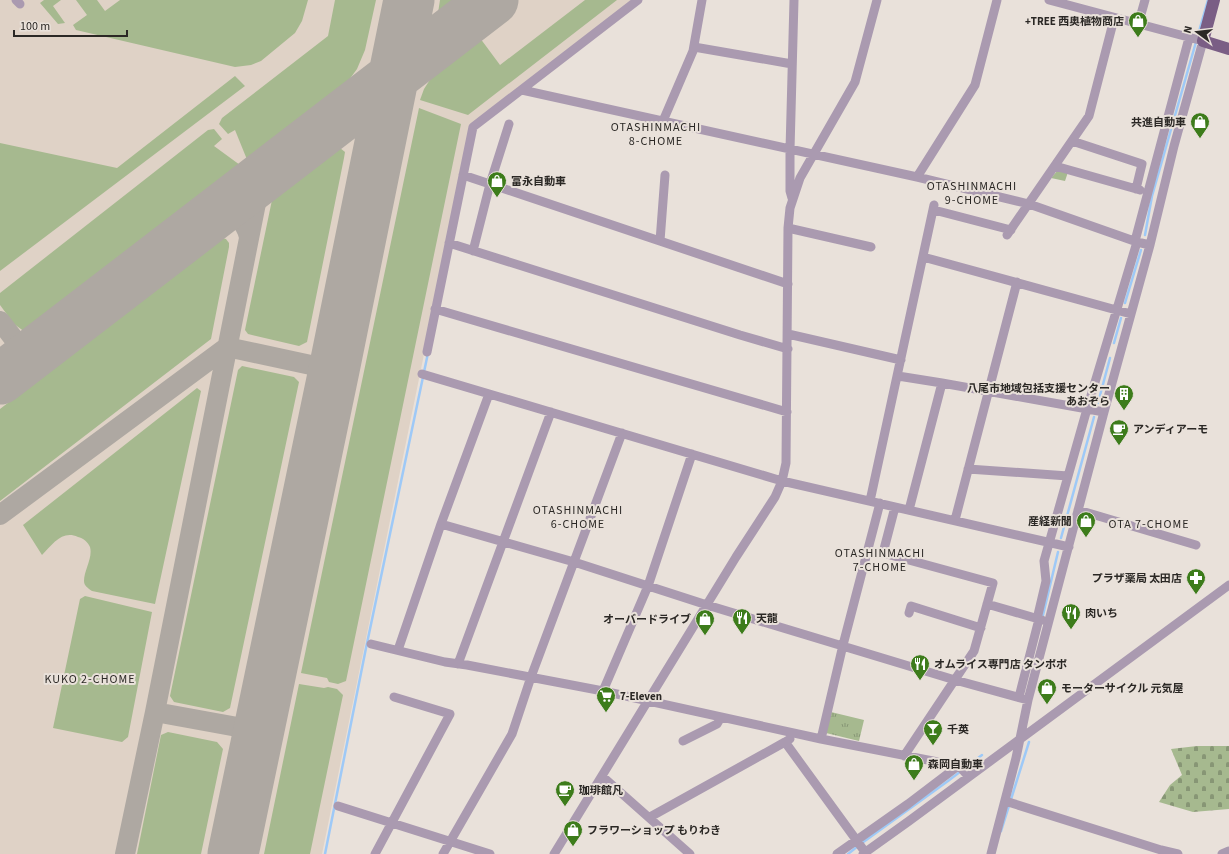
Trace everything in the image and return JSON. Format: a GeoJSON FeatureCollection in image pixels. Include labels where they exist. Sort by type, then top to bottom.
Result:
{"type":"FeatureCollection","features":[{"type":"Feature","properties":{"kind":"main road"},"geometry":{"type":"LineString","coordinates":[[1214,0],[1203,42],[1229,49]]}},
{"type":"Feature","properties":{"kind":"street"},"geometry":{"type":"LineString","coordinates":[[427,352],[473,127],[638,0]]}},
{"type":"Feature","properties":{"kind":"street"},"geometry":{"type":"LineString","coordinates":[[662,121],[694,47],[702,0]]}},
{"type":"Feature","properties":{"kind":"street"},"geometry":{"type":"LineString","coordinates":[[792,199],[790,191],[790,150],[794,0]]}},
{"type":"Feature","properties":{"kind":"street"},"geometry":{"type":"LineString","coordinates":[[554,854],[775,497],[782,481],[786,463],[788,228],[792,199],[800,178],[855,82],[877,0]]}},
{"type":"Feature","properties":{"kind":"street"},"geometry":{"type":"LineString","coordinates":[[917,177],[975,85],[997,0]]}},
{"type":"Feature","properties":{"kind":"street"},"geometry":{"type":"LineString","coordinates":[[991,854],[1009,802],[1019,739],[1028,700],[1150,245],[1174,146],[1203,42],[1050,0]]}},
{"type":"Feature","properties":{"kind":"street"},"geometry":{"type":"LineString","coordinates":[[1138,25],[1145,0]]}},
{"type":"Feature","properties":{"kind":"street"},"geometry":{"type":"LineString","coordinates":[[870,501],[934,208],[1008,232],[1029,204],[1088,116],[1114,18]]}},
{"type":"Feature","properties":{"kind":"street"},"geometry":{"type":"LineString","coordinates":[[1019,697],[1046,581],[1044,561],[1136,241],[1189,38]]}},
{"type":"Feature","properties":{"kind":"street"},"geometry":{"type":"LineString","coordinates":[[694,47],[792,64]]}},
{"type":"Feature","properties":{"kind":"street"},"geometry":{"type":"LineString","coordinates":[[522,90],[917,177],[1029,204],[1150,245]]}},
{"type":"Feature","properties":{"kind":"street"},"geometry":{"type":"LineString","coordinates":[[473,251],[490,184],[509,124]]}},
{"type":"Feature","properties":{"kind":"street"},"geometry":{"type":"LineString","coordinates":[[1072,141],[1142,164],[1136,189]]}},
{"type":"Feature","properties":{"kind":"street"},"geometry":{"type":"LineString","coordinates":[[1055,166],[1148,193]]}},
{"type":"Feature","properties":{"kind":"street"},"geometry":{"type":"LineString","coordinates":[[463,175],[788,284]]}},
{"type":"Feature","properties":{"kind":"street"},"geometry":{"type":"LineString","coordinates":[[660,241],[665,175]]}},
{"type":"Feature","properties":{"kind":"street"},"geometry":{"type":"LineString","coordinates":[[788,228],[871,247]]}},
{"type":"Feature","properties":{"kind":"street"},"geometry":{"type":"LineString","coordinates":[[449,244],[788,349]]}},
{"type":"Feature","properties":{"kind":"street"},"geometry":{"type":"LineString","coordinates":[[923,257],[1131,314]]}},
{"type":"Feature","properties":{"kind":"street"},"geometry":{"type":"LineString","coordinates":[[955,520],[1017,282]]}},
{"type":"Feature","properties":{"kind":"street"},"geometry":{"type":"LineString","coordinates":[[435,310],[787,412]]}},
{"type":"Feature","properties":{"kind":"street"},"geometry":{"type":"LineString","coordinates":[[788,334],[901,360]]}},
{"type":"Feature","properties":{"kind":"street"},"geometry":{"type":"LineString","coordinates":[[422,374],[782,481],[1069,547]]}},
{"type":"Feature","properties":{"kind":"street"},"geometry":{"type":"LineString","coordinates":[[898,376],[1104,412]]}},
{"type":"Feature","properties":{"kind":"street"},"geometry":{"type":"LineString","coordinates":[[909,510],[942,383]]}},
{"type":"Feature","properties":{"kind":"street"},"geometry":{"type":"LineString","coordinates":[[398,650],[441,524],[489,394]]}},
{"type":"Feature","properties":{"kind":"street"},"geometry":{"type":"LineString","coordinates":[[458,664],[551,412]]}},
{"type":"Feature","properties":{"kind":"street"},"geometry":{"type":"LineString","coordinates":[[443,854],[512,734],[531,678],[622,433]]}},
{"type":"Feature","properties":{"kind":"street"},"geometry":{"type":"LineString","coordinates":[[603,692],[648,586],[692,454]]}},
{"type":"Feature","properties":{"kind":"street"},"geometry":{"type":"LineString","coordinates":[[968,469],[1068,476]]}},
{"type":"Feature","properties":{"kind":"street"},"geometry":{"type":"LineString","coordinates":[[822,739],[843,645],[880,503]]}},
{"type":"Feature","properties":{"kind":"street"},"geometry":{"type":"LineString","coordinates":[[895,506],[883,552],[994,583],[974,650],[904,756]]}},
{"type":"Feature","properties":{"kind":"street"},"geometry":{"type":"LineString","coordinates":[[1078,510],[1196,545]]}},
{"type":"Feature","properties":{"kind":"street"},"geometry":{"type":"LineString","coordinates":[[441,524],[574,562],[707,605],[955,680],[1028,700]]}},
{"type":"Feature","properties":{"kind":"street"},"geometry":{"type":"LineString","coordinates":[[839,854],[866,851],[909,813],[963,771],[1019,739],[1229,585]]}},
{"type":"Feature","properties":{"kind":"street"},"geometry":{"type":"LineString","coordinates":[[988,604],[1049,622]]}},
{"type":"Feature","properties":{"kind":"street"},"geometry":{"type":"LineString","coordinates":[[908,613],[910,606],[981,628]]}},
{"type":"Feature","properties":{"kind":"street"},"geometry":{"type":"LineString","coordinates":[[371,644],[445,662],[603,692],[904,756],[963,771]]}},
{"type":"Feature","properties":{"kind":"street"},"geometry":{"type":"LineString","coordinates":[[375,854],[450,714],[394,697]]}},
{"type":"Feature","properties":{"kind":"street"},"geometry":{"type":"LineString","coordinates":[[683,741],[717,724],[721,717]]}},
{"type":"Feature","properties":{"kind":"street"},"geometry":{"type":"LineString","coordinates":[[650,817],[798,734]]}},
{"type":"Feature","properties":{"kind":"street"},"geometry":{"type":"LineString","coordinates":[[785,742],[866,851]]}},
{"type":"Feature","properties":{"kind":"street"},"geometry":{"type":"LineString","coordinates":[[866,851],[909,813],[963,771]]}},
{"type":"Feature","properties":{"kind":"street"},"geometry":{"type":"LineString","coordinates":[[602,776],[690,854]]}},
{"type":"Feature","properties":{"kind":"street"},"geometry":{"type":"LineString","coordinates":[[1009,802],[1178,854]]}},
{"type":"Feature","properties":{"kind":"street"},"geometry":{"type":"LineString","coordinates":[[338,806],[490,854]]}},
{"type":"Feature","properties":{"kind":"street"},"geometry":{"type":"LineString","coordinates":[[1222,854],[1229,851]]}},
{"type":"Feature","properties":{"kind":"shaded area"},"geometry":{"type":"Polygon","coordinates":[[[0,0],[633,0],[471,124],[322,854],[0,854],[0,0]]]}},
{"type":"Feature","properties":{"kind":"green space"},"geometry":{"type":"Polygon","coordinates":[[[44,0],[61,0],[53,6],[65,23],[58,24],[40,3],[44,0]]]}},
{"type":"Feature","properties":{"kind":"green space"},"geometry":{"type":"Polygon","coordinates":[[[76,0],[97,0],[105,11],[120,0],[308,0],[302,21],[295,33],[261,61],[251,65],[235,67],[76,30],[73,25],[87,15],[76,0]]]}},
{"type":"Feature","properties":{"kind":"green space"},"geometry":{"type":"Polygon","coordinates":[[[335,0],[376,0],[365,50],[357,69],[346,84],[248,162],[235,130],[228,134],[219,124],[222,118],[328,36],[335,0]]]}},
{"type":"Feature","properties":{"kind":"green space"},"geometry":{"type":"Polygon","coordinates":[[[440,0],[455,0],[438,13],[440,0]]]}},
{"type":"Feature","properties":{"kind":"green space"},"geometry":{"type":"Polygon","coordinates":[[[585,0],[617,0],[468,115],[420,100],[424,89],[433,75],[480,38],[500,65],[585,0]]]}},
{"type":"Feature","properties":{"kind":"green space"},"geometry":{"type":"Polygon","coordinates":[[[235,76],[245,86],[0,271],[0,143],[117,168],[235,76]]]}},
{"type":"Feature","properties":{"kind":"green space"},"geometry":{"type":"Polygon","coordinates":[[[419,108],[461,124],[346,681],[338,684],[329,682],[327,678],[301,673],[419,108]]]}},
{"type":"Feature","properties":{"kind":"green space"},"geometry":{"type":"Polygon","coordinates":[[[214,129],[222,139],[214,146],[240,165],[35,327],[25,332],[14,324],[0,305],[0,293],[208,130],[214,129]]]}},
{"type":"Feature","properties":{"kind":"green space"},"geometry":{"type":"Polygon","coordinates":[[[340,148],[345,152],[344,158],[307,342],[299,346],[248,334],[245,330],[272,200],[340,148]]]}},
{"type":"Feature","properties":{"kind":"green space"},"geometry":{"type":"Polygon","coordinates":[[[1058,170],[1068,172],[1065,181],[1051,178],[1058,170]]]}},
{"type":"Feature","properties":{"kind":"green space"},"geometry":{"type":"Polygon","coordinates":[[[222,238],[226,239],[229,243],[229,247],[211,339],[0,501],[0,409],[222,238]]]}},
{"type":"Feature","properties":{"kind":"green space"},"geometry":{"type":"Polygon","coordinates":[[[242,366],[294,377],[299,382],[230,708],[223,712],[174,702],[170,696],[238,370],[242,366]]]}},
{"type":"Feature","properties":{"kind":"green space"},"geometry":{"type":"Polygon","coordinates":[[[197,388],[201,391],[155,604],[92,591],[86,587],[84,583],[84,577],[91,551],[87,542],[72,535],[67,535],[58,539],[42,555],[23,525],[197,388]]]}},
{"type":"Feature","properties":{"kind":"green space"},"geometry":{"type":"Polygon","coordinates":[[[85,596],[152,612],[128,737],[122,742],[53,728],[80,599],[85,596]]]}},
{"type":"Feature","properties":{"kind":"green space"},"geometry":{"type":"Polygon","coordinates":[[[299,684],[337,689],[343,695],[310,854],[264,854],[299,684]]]}},
{"type":"Feature","properties":{"kind":"green space"},"geometry":{"type":"Polygon","coordinates":[[[831,712],[864,720],[859,741],[826,733],[831,712]]]}},
{"type":"Feature","properties":{"kind":"green space"},"geometry":{"type":"Polygon","coordinates":[[[168,732],[217,742],[223,749],[201,854],[137,854],[161,735],[168,732]]]}},
{"type":"Feature","properties":{"kind":"green space"},"geometry":{"type":"Polygon","coordinates":[[[1197,746],[1229,746],[1229,809],[1193,812],[1159,802],[1170,785],[1182,775],[1171,749],[1197,746]]]}},
{"type":"Feature","properties":{"kind":"waterway"},"geometry":{"type":"LineString","coordinates":[[1145,235],[1152,196],[1208,0]]}},
{"type":"Feature","properties":{"kind":"waterway"},"geometry":{"type":"LineString","coordinates":[[1125,303],[1141,250]]}},
{"type":"Feature","properties":{"kind":"waterway"},"geometry":{"type":"LineString","coordinates":[[1114,343],[1121,318]]}},
{"type":"Feature","properties":{"kind":"waterway"},"geometry":{"type":"LineString","coordinates":[[424,372],[428,353]]}},
{"type":"Feature","properties":{"kind":"waterway"},"geometry":{"type":"LineString","coordinates":[[1098,403],[1110,358]]}},
{"type":"Feature","properties":{"kind":"waterway"},"geometry":{"type":"LineString","coordinates":[[325,854],[366,648],[423,377]]}},
{"type":"Feature","properties":{"kind":"waterway"},"geometry":{"type":"LineString","coordinates":[[1061,538],[1094,417]]}},
{"type":"Feature","properties":{"kind":"waterway"},"geometry":{"type":"LineString","coordinates":[[1043,615],[1058,552]]}},
{"type":"Feature","properties":{"kind":"waterway"},"geometry":{"type":"LineString","coordinates":[[1001,831],[1029,742]]}},
{"type":"Feature","properties":{"kind":"waterway"},"geometry":{"type":"LineString","coordinates":[[862,843],[982,755]]}},
{"type":"Feature","properties":{"kind":"waterway"},"geometry":{"type":"LineString","coordinates":[[848,854],[858,846]]}},
{"type":"Feature","properties":{"kind":"taxiway"},"geometry":{"type":"LineString","coordinates":[[125,854],[155,712],[261,178]]}},
{"type":"Feature","properties":{"kind":"taxiway"},"geometry":{"type":"LineString","coordinates":[[212,215],[226,215],[236,218],[244,225],[249,237]]}},
{"type":"Feature","properties":{"kind":"taxiway"},"geometry":{"type":"LineString","coordinates":[[0,321],[28,357]]}},
{"type":"Feature","properties":{"kind":"taxiway"},"geometry":{"type":"LineString","coordinates":[[0,515],[227,347],[334,370]]}},
{"type":"Feature","properties":{"kind":"taxiway"},"geometry":{"type":"LineString","coordinates":[[155,712],[259,731]]}},
{"type":"Feature","properties":{"kind":"runway"},"geometry":{"type":"LineString","coordinates":[[233,854],[334,370],[409,0]]}},
{"type":"Feature","properties":{"kind":"runway"},"geometry":{"type":"LineString","coordinates":[[0,379],[493,0]]}},
{"type":"Feature","properties":{"kind":"place","name":"+TREE 西奥植物商店"},"geometry":{"type":"Point","coordinates":[1138,38]}},
{"type":"Feature","properties":{"kind":"place","name":"共進自動車"},"geometry":{"type":"Point","coordinates":[1200,139]}},
{"type":"Feature","properties":{"kind":"place","name":"富永自動車"},"geometry":{"type":"Point","coordinates":[497,198]}},
{"type":"Feature","properties":{"kind":"place","name":"八尾市地域包括支援センター あおぞら"},"geometry":{"type":"Point","coordinates":[1124,411]}},
{"type":"Feature","properties":{"kind":"place","name":"アンディアーモ"},"geometry":{"type":"Point","coordinates":[1119,446]}},
{"type":"Feature","properties":{"kind":"place","name":"産経新聞"},"geometry":{"type":"Point","coordinates":[1086,538]}},
{"type":"Feature","properties":{"kind":"place","name":"プラザ薬局 太田店"},"geometry":{"type":"Point","coordinates":[1196,595]}},
{"type":"Feature","properties":{"kind":"place","name":"肉いち"},"geometry":{"type":"Point","coordinates":[1071,630]}},
{"type":"Feature","properties":{"kind":"place","name":"天龍"},"geometry":{"type":"Point","coordinates":[742,635]}},
{"type":"Feature","properties":{"kind":"place","name":"オーバードライブ"},"geometry":{"type":"Point","coordinates":[705,636]}},
{"type":"Feature","properties":{"kind":"place","name":"オムライス専門店 タンポポ"},"geometry":{"type":"Point","coordinates":[920,681]}},
{"type":"Feature","properties":{"kind":"place","name":"モーターサイクル 元気屋"},"geometry":{"type":"Point","coordinates":[1047,705]}},
{"type":"Feature","properties":{"kind":"place","name":"7-Eleven"},"geometry":{"type":"Point","coordinates":[606,713]}},
{"type":"Feature","properties":{"kind":"place","name":"千英"},"geometry":{"type":"Point","coordinates":[933,746]}},
{"type":"Feature","properties":{"kind":"place","name":"森岡自動車"},"geometry":{"type":"Point","coordinates":[914,781]}},
{"type":"Feature","properties":{"kind":"place","name":"珈琲館凡"},"geometry":{"type":"Point","coordinates":[565,807]}},
{"type":"Feature","properties":{"kind":"place","name":"フラワーショップ もりわき"},"geometry":{"type":"Point","coordinates":[573,847]}},
{"type":"Feature","properties":{"kind":"district","name":"OTASHINMACHI 8-CHOME"},"geometry":{"type":"Point","coordinates":[656,134]}},
{"type":"Feature","properties":{"kind":"district","name":"OTASHINMACHI 9-CHOME"},"geometry":{"type":"Point","coordinates":[972,193]}},
{"type":"Feature","properties":{"kind":"district","name":"OTASHINMACHI 6-CHOME"},"geometry":{"type":"Point","coordinates":[578,517]}},
{"type":"Feature","properties":{"kind":"district","name":"OTA 7-CHOME"},"geometry":{"type":"Point","coordinates":[1149,524]}},
{"type":"Feature","properties":{"kind":"district","name":"OTASHINMACHI 7-CHOME"},"geometry":{"type":"Point","coordinates":[880,560]}},
{"type":"Feature","properties":{"kind":"district","name":"KUKO 2-CHOME"},"geometry":{"type":"Point","coordinates":[90,679]}}]}
